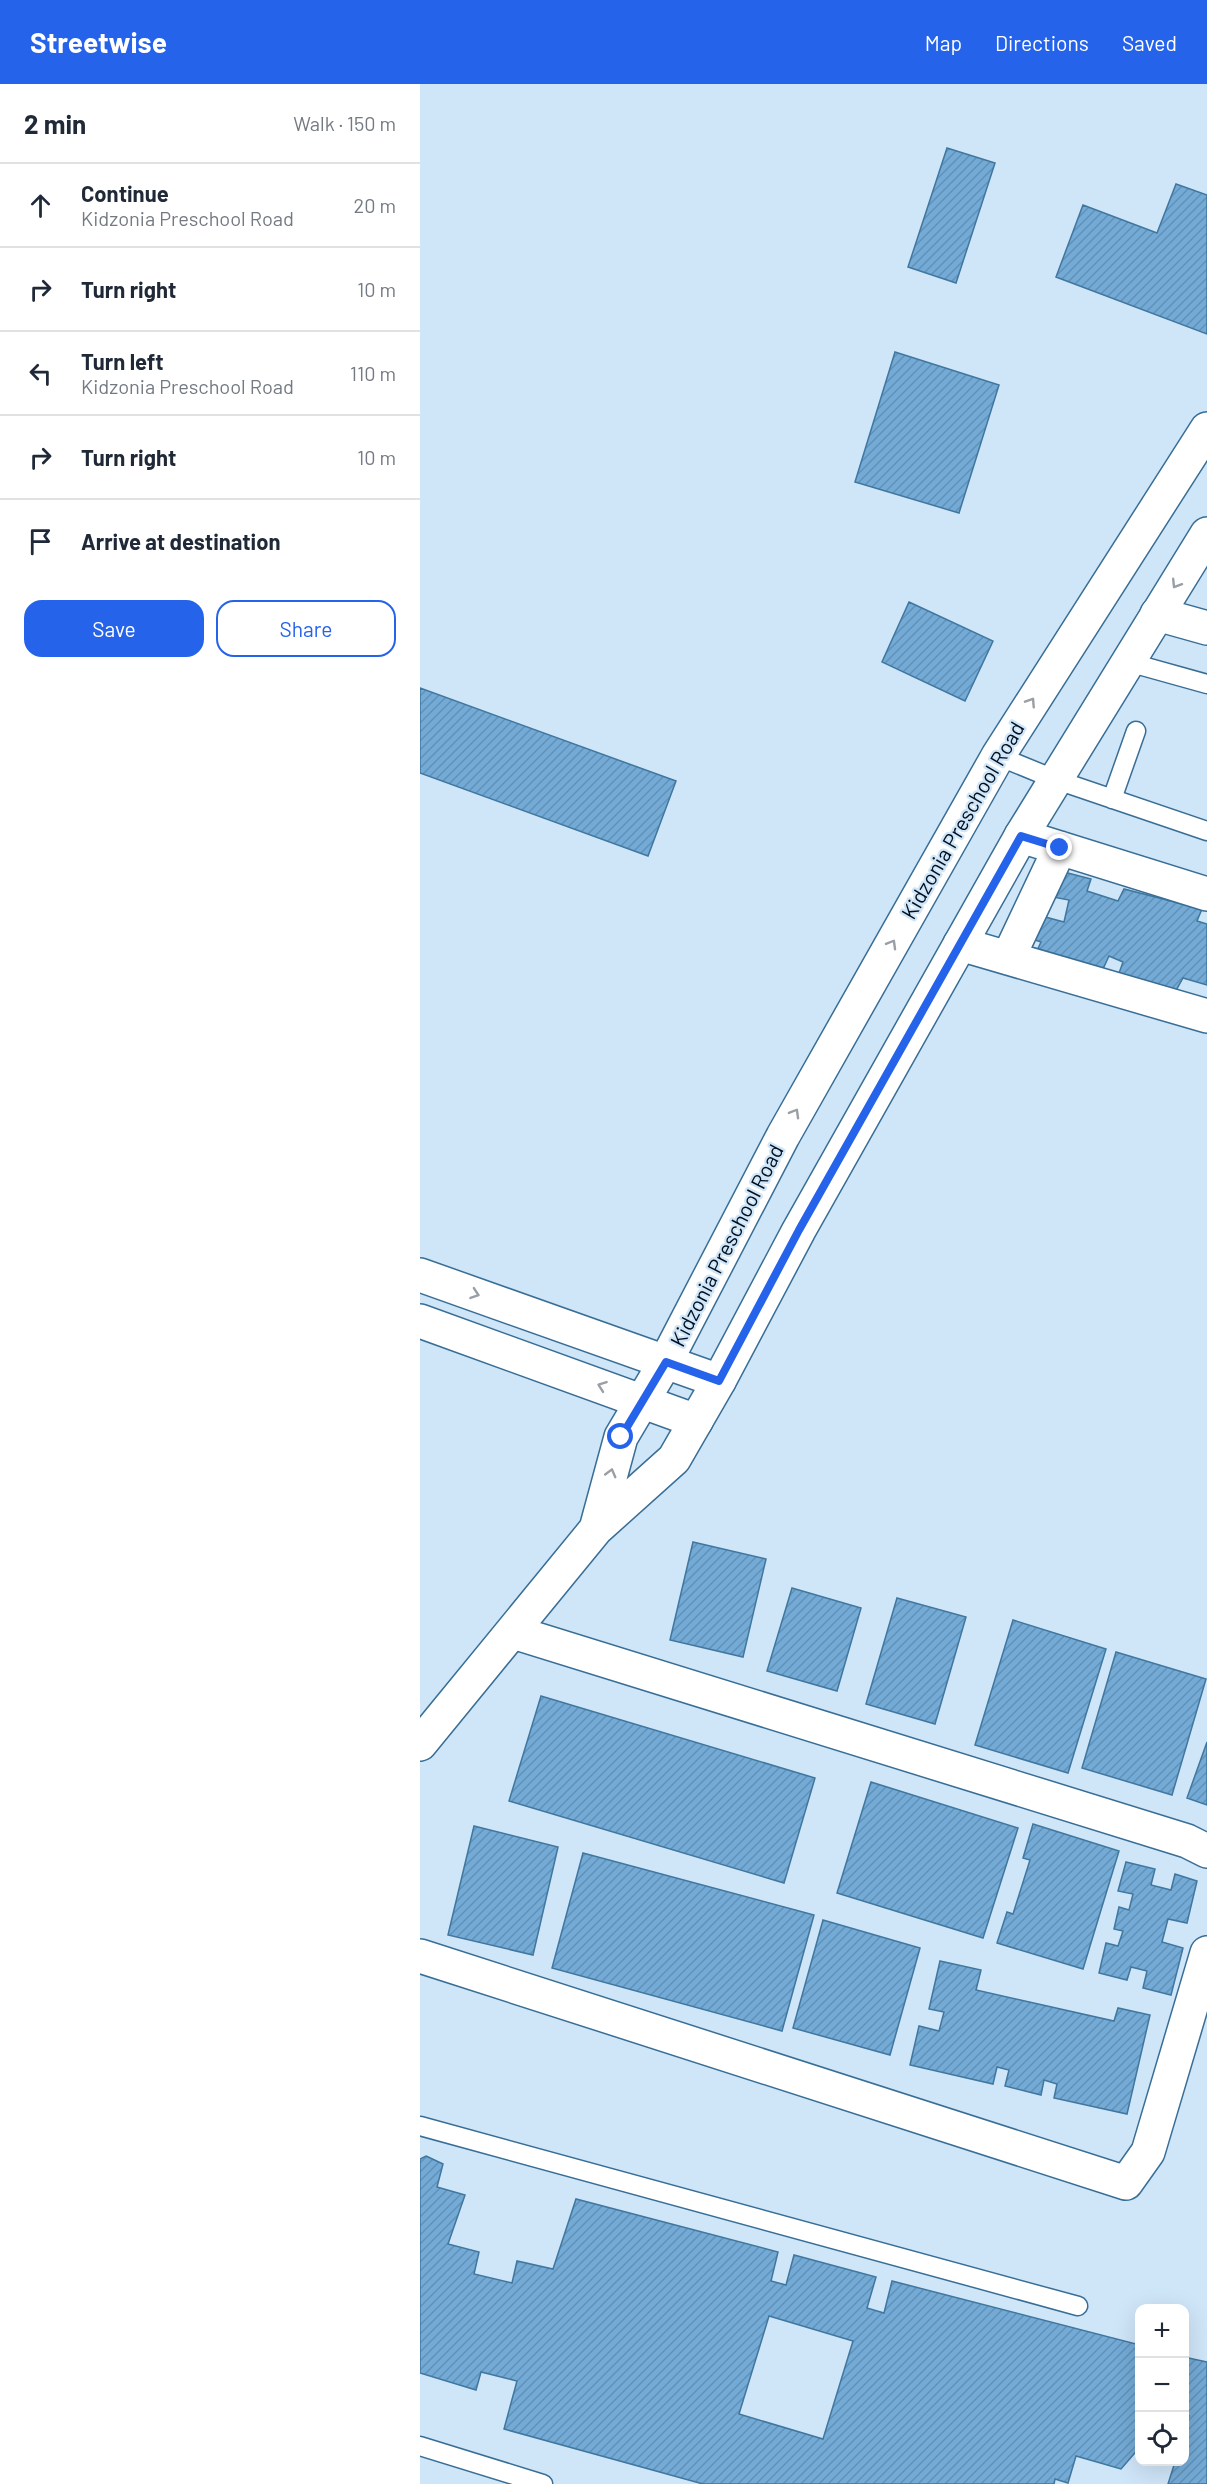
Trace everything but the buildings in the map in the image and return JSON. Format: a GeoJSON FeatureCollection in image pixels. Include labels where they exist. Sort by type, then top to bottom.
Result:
{"type":"FeatureCollection","features":[{"type":"Feature","properties":{"kind":"street","name":"Kidzonia Preschool Road"},"geometry":{"type":"LineString","coordinates":[[596,1529],[621,1437],[666,1362],[783,1136],[998,756],[1207,429]]}},
{"type":"Feature","properties":{"kind":"street"},"geometry":{"type":"LineString","coordinates":[[420,1744],[596,1529],[674,1459],[719,1381],[799,1230],[1021,836],[1207,534]]}},
{"type":"Feature","properties":{"kind":"street"},"geometry":{"type":"LineString","coordinates":[[1157,614],[1207,628]]}},
{"type":"Feature","properties":{"kind":"street"},"geometry":{"type":"LineString","coordinates":[[1021,836],[1207,894]]}},
{"type":"Feature","properties":{"kind":"street"},"geometry":{"type":"LineString","coordinates":[[1008,958],[1060,848]]}},
{"type":"Feature","properties":{"kind":"street"},"geometry":{"type":"LineString","coordinates":[[960,944],[1207,1016]]}},
{"type":"Feature","properties":{"kind":"street"},"geometry":{"type":"LineString","coordinates":[[420,1275],[719,1381]]}},
{"type":"Feature","properties":{"kind":"street"},"geometry":{"type":"LineString","coordinates":[[420,1321],[696,1421]]}},
{"type":"Feature","properties":{"kind":"street"},"geometry":{"type":"LineString","coordinates":[[513,1632],[1187,1841],[1207,1851]]}},
{"type":"Feature","properties":{"kind":"street"},"geometry":{"type":"LineString","coordinates":[[420,1956],[1126,2183],[1148,2152],[1207,1953]]}},
{"type":"Feature","properties":{"kind":"lane"},"geometry":{"type":"LineString","coordinates":[[1128,662],[1207,684]]}},
{"type":"Feature","properties":{"kind":"lane"},"geometry":{"type":"LineString","coordinates":[[1112,799],[1136,731]]}},
{"type":"Feature","properties":{"kind":"lane"},"geometry":{"type":"LineString","coordinates":[[998,756],[1054,779],[1207,831]]}},
{"type":"Feature","properties":{"kind":"lane"},"geometry":{"type":"LineString","coordinates":[[420,2126],[1078,2306]]}},
{"type":"Feature","properties":{"kind":"lane"},"geometry":{"type":"LineString","coordinates":[[420,2446],[543,2484]]}},
{"type":"Feature","properties":{"kind":"route"},"geometry":{"type":"LineString","coordinates":[[621,1437],[666,1362],[719,1381],[799,1230],[1021,836],[1060,848]]}}]}
